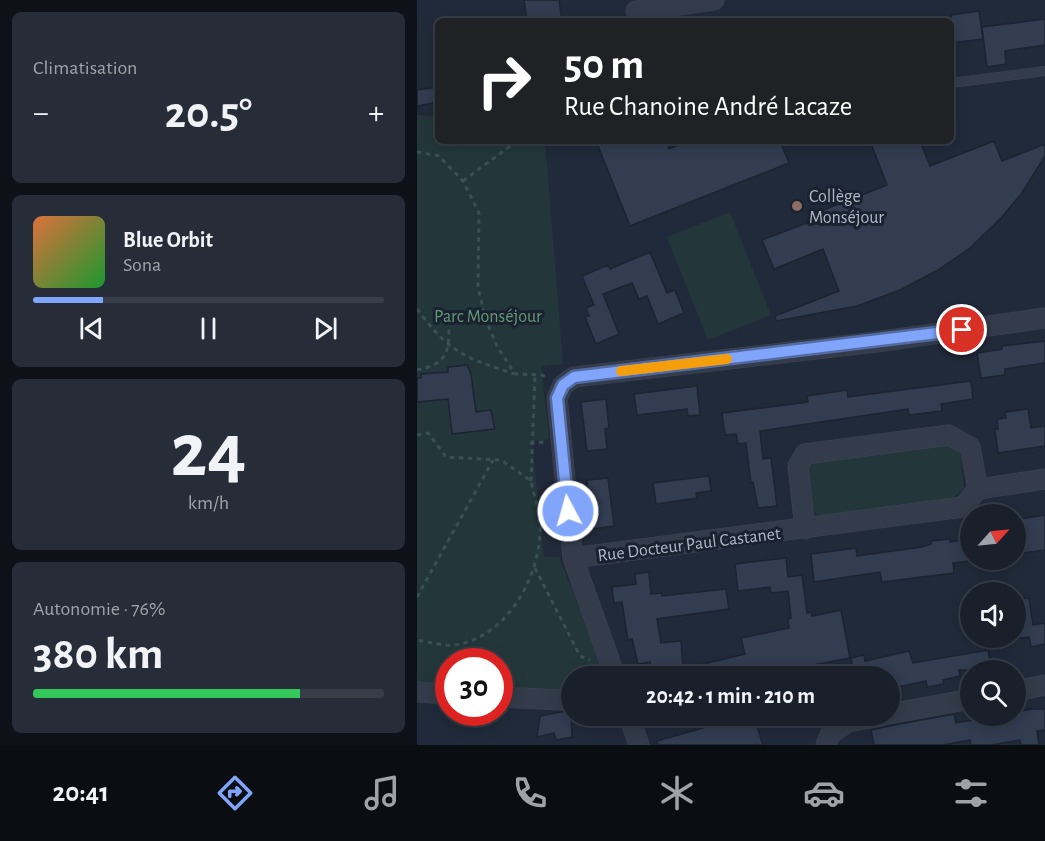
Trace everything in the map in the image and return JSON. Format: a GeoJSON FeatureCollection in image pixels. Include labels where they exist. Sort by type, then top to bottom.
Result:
{"type":"FeatureCollection","features":[{"type":"Feature","properties":{"kind":"street"},"geometry":{"type":"LineString","coordinates":[[636,11],[714,0]]}},
{"type":"Feature","properties":{"kind":"street"},"geometry":{"type":"LineString","coordinates":[[611,666],[573,558],[557,398],[563,385],[574,377],[876,342],[1045,318]]}},
{"type":"Feature","properties":{"kind":"street","name":"Rue Docteur Paul Castanet"},"geometry":{"type":"LineString","coordinates":[[573,558],[805,529],[963,507],[978,489],[970,447],[949,435],[805,454],[798,466],[805,529]]}},
{"type":"Feature","properties":{"kind":"street"},"geometry":{"type":"LineString","coordinates":[[978,489],[1045,479]]}},
{"type":"Feature","properties":{"kind":"street"},"geometry":{"type":"LineString","coordinates":[[1026,689],[1045,686]]}},
{"type":"Feature","properties":{"kind":"street"},"geometry":{"type":"LineString","coordinates":[[417,692],[435,693]]}},
{"type":"Feature","properties":{"kind":"street"},"geometry":{"type":"LineString","coordinates":[[513,698],[561,700]]}},
{"type":"Feature","properties":{"kind":"street"},"geometry":{"type":"LineString","coordinates":[[900,712],[960,701]]}},
{"type":"Feature","properties":{"kind":"street"},"geometry":{"type":"LineString","coordinates":[[632,726],[639,745]]}},
{"type":"Feature","properties":{"kind":"street"},"geometry":{"type":"LineString","coordinates":[[828,739],[843,726]]}},
{"type":"Feature","properties":{"kind":"lane"},"geometry":{"type":"LineString","coordinates":[[954,82],[1045,71]]}},
{"type":"Feature","properties":{"kind":"path"},"geometry":{"type":"LineString","coordinates":[[463,181],[513,144]]}},
{"type":"Feature","properties":{"kind":"path"},"geometry":{"type":"LineString","coordinates":[[417,152],[439,156],[463,181],[479,213],[478,287],[485,318],[497,346],[515,374]]}},
{"type":"Feature","properties":{"kind":"path"},"geometry":{"type":"LineString","coordinates":[[417,309],[439,339],[465,357],[515,374],[542,375],[563,385]]}},
{"type":"Feature","properties":{"kind":"path"},"geometry":{"type":"LineString","coordinates":[[417,370],[435,366],[449,346],[449,329]]}},
{"type":"Feature","properties":{"kind":"path"},"geometry":{"type":"LineString","coordinates":[[417,640],[453,645],[475,638],[499,622],[518,601],[535,568],[541,530],[531,481],[534,375]]}},
{"type":"Feature","properties":{"kind":"path"},"geometry":{"type":"LineString","coordinates":[[417,435],[428,433],[446,457],[501,460],[531,481]]}},
{"type":"Feature","properties":{"kind":"path"},"geometry":{"type":"LineString","coordinates":[[417,597],[493,459]]}},
{"type":"Feature","properties":{"kind":"path"},"geometry":{"type":"LineString","coordinates":[[535,568],[580,656],[591,660]]}},
{"type":"Feature","properties":{"kind":"green space","name":"Parc Monséjour"},"geometry":{"type":"Polygon","coordinates":[[[417,115],[435,117],[435,144],[545,144],[563,364],[541,366],[549,439],[532,441],[544,557],[559,557],[602,665],[561,666],[560,691],[513,689],[513,648],[435,648],[435,684],[417,683],[417,115]]]}},
{"type":"Feature","properties":{"kind":"green space"},"geometry":{"type":"Polygon","coordinates":[[[730,212],[771,315],[708,340],[667,237],[730,212]]]}},
{"type":"Feature","properties":{"kind":"green space"},"geometry":{"type":"Polygon","coordinates":[[[944,441],[960,452],[964,489],[952,499],[819,518],[811,505],[806,471],[816,460],[944,441]]]}},
{"type":"Feature","properties":{"kind":"building"},"geometry":{"type":"Polygon","coordinates":[[[524,0],[559,0],[562,18],[527,18],[524,0]]]}},
{"type":"Feature","properties":{"kind":"building"},"geometry":{"type":"Polygon","coordinates":[[[979,11],[983,39],[954,43],[954,18],[951,18],[951,15],[979,11]]]}},
{"type":"Feature","properties":{"kind":"building"},"geometry":{"type":"Polygon","coordinates":[[[1045,19],[1045,45],[1005,51],[1006,64],[987,67],[982,27],[1045,19]]]}},
{"type":"Feature","properties":{"kind":"building"},"geometry":{"type":"Polygon","coordinates":[[[435,87],[435,103],[417,106],[417,90],[435,87]]]}},
{"type":"Feature","properties":{"kind":"building"},"geometry":{"type":"Polygon","coordinates":[[[994,141],[1002,161],[1045,144],[1045,156],[1022,193],[1001,218],[970,248],[938,270],[900,290],[857,306],[776,321],[775,316],[839,291],[823,249],[774,269],[762,240],[807,223],[808,216],[887,185],[871,144],[921,144],[930,166],[994,141]]]}},
{"type":"Feature","properties":{"kind":"building"},"geometry":{"type":"Polygon","coordinates":[[[603,144],[667,144],[669,149],[681,144],[781,144],[789,163],[630,226],[598,146],[603,144]]]}},
{"type":"Feature","properties":{"kind":"building"},"geometry":{"type":"Polygon","coordinates":[[[650,252],[667,293],[675,290],[684,313],[658,324],[647,296],[639,299],[632,283],[603,294],[619,334],[596,344],[585,317],[589,316],[586,308],[594,305],[582,276],[608,265],[610,269],[650,252]]]}},
{"type":"Feature","properties":{"kind":"building"},"geometry":{"type":"Polygon","coordinates":[[[1045,341],[1045,363],[1005,369],[1005,375],[981,378],[977,353],[1002,349],[1002,346],[1045,341]]]}},
{"type":"Feature","properties":{"kind":"building"},"geometry":{"type":"Polygon","coordinates":[[[467,365],[471,374],[476,412],[491,410],[495,429],[452,434],[448,399],[417,402],[417,378],[421,378],[421,374],[448,372],[448,367],[467,365]]]}},
{"type":"Feature","properties":{"kind":"building"},"geometry":{"type":"Polygon","coordinates":[[[971,381],[973,399],[941,404],[942,411],[909,415],[908,409],[760,431],[763,459],[771,458],[777,506],[758,508],[753,482],[751,483],[746,443],[738,444],[736,434],[725,435],[722,413],[808,402],[807,396],[847,390],[848,397],[971,381]]]}},
{"type":"Feature","properties":{"kind":"building"},"geometry":{"type":"Polygon","coordinates":[[[697,386],[700,415],[688,416],[687,409],[637,415],[634,394],[697,386]]]}},
{"type":"Feature","properties":{"kind":"building"},"geometry":{"type":"Polygon","coordinates":[[[606,399],[609,428],[605,429],[607,449],[587,451],[581,402],[606,399]]]}},
{"type":"Feature","properties":{"kind":"building"},"geometry":{"type":"Polygon","coordinates":[[[1028,409],[1031,428],[1045,426],[1045,446],[998,453],[995,429],[998,429],[997,419],[1006,418],[1005,412],[1028,409]]]}},
{"type":"Feature","properties":{"kind":"building"},"geometry":{"type":"Polygon","coordinates":[[[709,476],[711,491],[696,493],[697,498],[656,504],[653,483],[709,476]]]}},
{"type":"Feature","properties":{"kind":"building"},"geometry":{"type":"Polygon","coordinates":[[[608,478],[614,526],[593,529],[587,480],[608,478]]]}},
{"type":"Feature","properties":{"kind":"building"},"geometry":{"type":"Polygon","coordinates":[[[1045,515],[1045,550],[1026,553],[1026,518],[1045,515]]]}},
{"type":"Feature","properties":{"kind":"building"},"geometry":{"type":"Polygon","coordinates":[[[931,541],[960,541],[960,562],[953,563],[954,573],[882,582],[880,572],[814,582],[811,554],[856,548],[857,556],[922,547],[931,544],[931,541]]]}},
{"type":"Feature","properties":{"kind":"building"},"geometry":{"type":"Polygon","coordinates":[[[786,558],[788,577],[802,575],[807,613],[811,612],[812,616],[841,610],[850,658],[813,666],[695,666],[745,654],[741,638],[789,628],[788,619],[791,618],[788,591],[771,593],[770,587],[738,591],[735,564],[786,558]]]}},
{"type":"Feature","properties":{"kind":"building"},"geometry":{"type":"Polygon","coordinates":[[[649,572],[651,594],[661,593],[662,596],[726,589],[729,609],[657,619],[661,643],[681,641],[683,666],[651,666],[650,662],[638,664],[632,639],[628,640],[622,602],[614,603],[612,587],[636,584],[635,574],[649,572]]]}},
{"type":"Feature","properties":{"kind":"building"},"geometry":{"type":"Polygon","coordinates":[[[1026,598],[1029,598],[1033,625],[1045,623],[1045,644],[1031,647],[1029,637],[1026,637],[1026,598]]]}},
{"type":"Feature","properties":{"kind":"building"},"geometry":{"type":"Polygon","coordinates":[[[988,650],[990,660],[960,660],[960,676],[943,680],[944,684],[927,687],[926,681],[900,687],[900,666],[852,666],[851,658],[864,655],[865,661],[909,651],[913,663],[988,650]]]}},
{"type":"Feature","properties":{"kind":"building"},"geometry":{"type":"Polygon","coordinates":[[[1045,709],[1045,730],[1037,731],[1039,745],[1021,745],[1020,740],[992,745],[971,745],[970,740],[944,745],[874,745],[871,730],[954,714],[956,723],[960,722],[960,726],[1026,726],[1026,710],[1045,709]]]}},
{"type":"Feature","properties":{"kind":"building"},"geometry":{"type":"Polygon","coordinates":[[[561,712],[561,726],[572,726],[572,737],[556,740],[554,733],[537,737],[540,716],[561,712]]]}},
{"type":"Feature","properties":{"kind":"building"},"geometry":{"type":"Polygon","coordinates":[[[710,726],[757,726],[763,745],[658,745],[657,741],[710,726]]]}},
{"type":"Feature","properties":{"kind":"slow traffic"},"geometry":{"type":"LineString","coordinates":[[621,371],[727,359]]}},
{"type":"Feature","properties":{"kind":"place","name":"Collège Monséjour"},"geometry":{"type":"Point","coordinates":[797,206]}},
{"type":"Feature","properties":{"kind":"route"},"geometry":{"type":"LineString","coordinates":[[568,511],[557,398],[563,385],[574,377],[962,330]]}}]}
